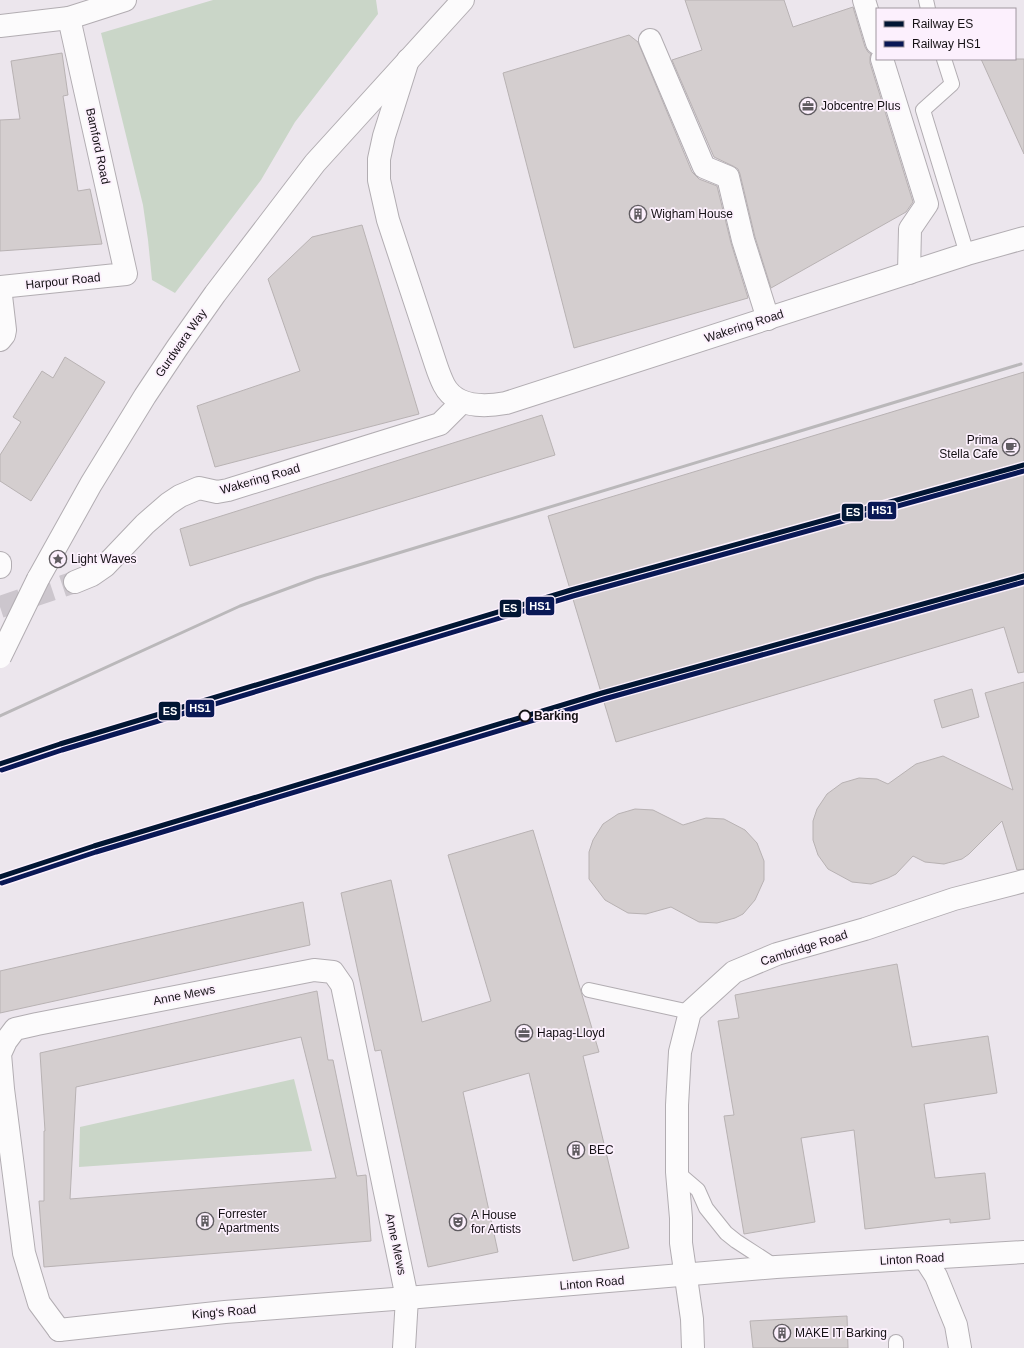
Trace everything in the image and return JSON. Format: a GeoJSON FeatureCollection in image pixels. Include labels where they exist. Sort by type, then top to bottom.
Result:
{"type":"FeatureCollection","features":[{"type":"Feature","properties":{"kind":"street"},"geometry":{"type":"LineString","coordinates":[[0,26],[69,18],[125,0]]}},
{"type":"Feature","properties":{"kind":"street","name":"Gurdwara Way"},"geometry":{"type":"LineString","coordinates":[[0,657],[38,579],[91,484],[141,402],[177,348],[207,306],[315,164],[463,0]]}},
{"type":"Feature","properties":{"kind":"street"},"geometry":{"type":"LineString","coordinates":[[864,0],[876,40]]}},
{"type":"Feature","properties":{"kind":"street","name":"Bamford Road"},"geometry":{"type":"LineString","coordinates":[[69,18],[126,274]]}},
{"type":"Feature","properties":{"kind":"street"},"geometry":{"type":"LineString","coordinates":[[650,40],[704,168],[728,178],[743,240],[768,319]]}},
{"type":"Feature","properties":{"kind":"street","name":"Gurdwara Way"},"geometry":{"type":"LineString","coordinates":[[408,60],[384,136],[379,159],[379,180],[386,214],[436,364],[445,386],[462,402]]}},
{"type":"Feature","properties":{"kind":"street"},"geometry":{"type":"LineString","coordinates":[[882,60],[927,204],[910,229],[908,273]]}},
{"type":"Feature","properties":{"kind":"street","name":"Wakering Road"},"geometry":{"type":"LineString","coordinates":[[75,582],[92,575],[105,566],[145,524],[168,504],[180,496],[199,488],[217,492],[228,490],[440,424],[462,402],[481,406],[506,403],[908,273],[1024,238]]}},
{"type":"Feature","properties":{"kind":"street","name":"Harpour Road"},"geometry":{"type":"LineString","coordinates":[[0,287],[126,274]]}},
{"type":"Feature","properties":{"kind":"street"},"geometry":{"type":"LineString","coordinates":[[0,287],[5,330],[4,335],[0,340]]}},
{"type":"Feature","properties":{"kind":"street","name":"Cambridge Road"},"geometry":{"type":"LineString","coordinates":[[690,1012],[734,972],[777,954],[865,929],[954,900],[1024,881]]}},
{"type":"Feature","properties":{"kind":"street","name":"Anne Mews"},"geometry":{"type":"LineString","coordinates":[[60,1339],[39,1303],[24,1252],[2,1082],[0,1054],[6,1041],[15,1029],[314,970],[333,972],[342,985],[407,1298],[404,1348]]}},
{"type":"Feature","properties":{"kind":"street"},"geometry":{"type":"LineString","coordinates":[[690,1012],[680,1052],[677,1105],[677,1172],[681,1218],[681,1243],[692,1319],[693,1348]]}},
{"type":"Feature","properties":{"kind":"street","name":"Linton Road"},"geometry":{"type":"LineString","coordinates":[[407,1298],[686,1276],[776,1267],[1024,1252]]}},
{"type":"Feature","properties":{"kind":"street"},"geometry":{"type":"LineString","coordinates":[[925,1259],[936,1276],[956,1325],[960,1348]]}},
{"type":"Feature","properties":{"kind":"street","name":"King's Road"},"geometry":{"type":"LineString","coordinates":[[60,1339],[225,1312],[407,1298]]}},
{"type":"Feature","properties":{"kind":"lane"},"geometry":{"type":"LineString","coordinates":[[944,60],[952,84],[923,110],[968,254]]}},
{"type":"Feature","properties":{"kind":"lane"},"geometry":{"type":"LineString","coordinates":[[589,990],[690,1012]]}},
{"type":"Feature","properties":{"kind":"lane"},"geometry":{"type":"LineString","coordinates":[[677,1172],[698,1190],[706,1208],[726,1233],[776,1267]]}},
{"type":"Feature","properties":{"kind":"green space"},"geometry":{"type":"Polygon","coordinates":[[[213,0],[376,0],[378,14],[295,122],[261,180],[175,293],[152,280],[143,205],[101,33],[213,0]]]}},
{"type":"Feature","properties":{"kind":"green space"},"geometry":{"type":"Polygon","coordinates":[[[294,1079],[312,1151],[79,1167],[80,1127],[294,1079]]]}},
{"type":"Feature","properties":{"kind":"building"},"geometry":{"type":"Polygon","coordinates":[[[685,0],[784,0],[793,27],[853,7],[865,47],[871,54],[870,63],[913,202],[906,212],[771,288],[755,237],[738,169],[714,157],[672,60],[702,50],[685,0]]]}},
{"type":"Feature","properties":{"kind":"building","name":"Wigham House"},"geometry":{"type":"Polygon","coordinates":[[[629,35],[638,42],[692,172],[699,179],[717,186],[731,243],[748,298],[574,348],[503,73],[629,35]]]}},
{"type":"Feature","properties":{"kind":"building"},"geometry":{"type":"Polygon","coordinates":[[[62,53],[68,95],[63,96],[78,191],[90,189],[102,244],[0,251],[0,120],[20,119],[11,61],[62,53]]]}},
{"type":"Feature","properties":{"kind":"building"},"geometry":{"type":"Polygon","coordinates":[[[1024,59],[1024,154],[981,60],[1024,59]]]}},
{"type":"Feature","properties":{"kind":"building"},"geometry":{"type":"Polygon","coordinates":[[[362,225],[419,414],[215,467],[197,406],[300,371],[268,279],[312,237],[362,225]]]}},
{"type":"Feature","properties":{"kind":"building"},"geometry":{"type":"Polygon","coordinates":[[[65,357],[105,382],[31,501],[0,481],[0,455],[21,422],[13,417],[42,371],[53,378],[65,357]]]}},
{"type":"Feature","properties":{"kind":"building"},"geometry":{"type":"Polygon","coordinates":[[[1024,372],[1024,672],[1018,673],[1004,627],[616,742],[548,516],[1024,372]]]}},
{"type":"Feature","properties":{"kind":"building"},"geometry":{"type":"Polygon","coordinates":[[[542,415],[555,455],[190,566],[180,529],[542,415]]]}},
{"type":"Feature","properties":{"kind":"building"},"geometry":{"type":"Polygon","coordinates":[[[1024,682],[1024,869],[1017,870],[1002,821],[969,854],[962,859],[944,864],[925,862],[913,856],[896,874],[871,884],[852,882],[828,869],[818,855],[813,840],[813,821],[817,809],[827,794],[842,783],[859,778],[877,779],[888,784],[916,764],[943,756],[1013,790],[985,693],[1024,682]]]}},
{"type":"Feature","properties":{"kind":"building"},"geometry":{"type":"Polygon","coordinates":[[[972,689],[979,717],[942,728],[934,700],[972,689]]]}},
{"type":"Feature","properties":{"kind":"building"},"geometry":{"type":"Polygon","coordinates":[[[635,809],[653,810],[683,825],[706,818],[724,819],[745,830],[757,843],[764,861],[764,880],[755,900],[743,914],[717,923],[699,922],[671,907],[646,914],[628,913],[605,900],[589,879],[589,852],[593,840],[603,824],[618,814],[635,809]]]}},
{"type":"Feature","properties":{"kind":"building"},"geometry":{"type":"Polygon","coordinates":[[[533,830],[599,1052],[583,1056],[629,1248],[573,1261],[529,1073],[463,1092],[498,1252],[428,1267],[381,1050],[375,1051],[341,893],[391,880],[422,1022],[491,1001],[448,855],[533,830]]]}},
{"type":"Feature","properties":{"kind":"building"},"geometry":{"type":"Polygon","coordinates":[[[303,902],[310,945],[0,1013],[0,971],[303,902]]]}},
{"type":"Feature","properties":{"kind":"building"},"geometry":{"type":"Polygon","coordinates":[[[897,964],[912,1047],[988,1036],[997,1093],[924,1104],[935,1178],[985,1173],[990,1219],[950,1223],[950,1219],[865,1229],[854,1130],[801,1138],[815,1222],[744,1234],[724,1116],[734,1115],[718,1021],[739,1018],[735,995],[897,964]]]}},
{"type":"Feature","properties":{"kind":"building"},"geometry":{"type":"Polygon","coordinates":[[[317,991],[328,1060],[333,1060],[357,1176],[366,1175],[371,1241],[44,1267],[39,1201],[44,1201],[45,1131],[40,1053],[317,991]],[[301,1037],[76,1087],[70,1199],[336,1178],[301,1037]]]}},
{"type":"Feature","properties":{"kind":"building","name":"MAKE IT Barking"},"geometry":{"type":"Polygon","coordinates":[[[847,1316],[848,1348],[753,1348],[750,1321],[847,1316]]]}},
{"type":"Feature","properties":{"kind":"tunnel"},"geometry":{"type":"LineString","coordinates":[[0,607],[75,582]]}},
{"type":"Feature","properties":{"kind":"railway"},"geometry":{"type":"LineString","coordinates":[[0,716],[240,606],[316,578],[1021,364]]}},
{"type":"Feature","properties":{"kind":"rail line","name":"ES"},"geometry":{"type":"LineString","coordinates":[[0,764],[60,744],[571,590],[1024,465]]}},
{"type":"Feature","properties":{"kind":"rail line","name":"HS1"},"geometry":{"type":"LineString","coordinates":[[2,770],[62,750],[573,596],[1024,471]]}},
{"type":"Feature","properties":{"kind":"rail line","name":"ES"},"geometry":{"type":"LineString","coordinates":[[0,877],[94,846],[602,693],[1024,576]]}},
{"type":"Feature","properties":{"kind":"rail line","name":"HS1"},"geometry":{"type":"LineString","coordinates":[[2,883],[96,852],[604,699],[1024,582]]}},
{"type":"Feature","properties":{"kind":"place","name":"Jobcentre Plus"},"geometry":{"type":"Point","coordinates":[808,106]}},
{"type":"Feature","properties":{"kind":"place","name":"Wigham House"},"geometry":{"type":"Point","coordinates":[638,214]}},
{"type":"Feature","properties":{"kind":"place","name":"Prima Stella Cafe"},"geometry":{"type":"Point","coordinates":[1011,447]}},
{"type":"Feature","properties":{"kind":"place","name":"Light Waves"},"geometry":{"type":"Point","coordinates":[58,559]}},
{"type":"Feature","properties":{"kind":"place","name":"Barking"},"geometry":{"type":"Point","coordinates":[525,716]}},
{"type":"Feature","properties":{"kind":"place","name":"Hapag-Lloyd"},"geometry":{"type":"Point","coordinates":[524,1033]}},
{"type":"Feature","properties":{"kind":"place","name":"BEC"},"geometry":{"type":"Point","coordinates":[576,1150]}},
{"type":"Feature","properties":{"kind":"place","name":"Forrester Apartments"},"geometry":{"type":"Point","coordinates":[205,1221]}},
{"type":"Feature","properties":{"kind":"place","name":"A House for Artists"},"geometry":{"type":"Point","coordinates":[458,1222]}},
{"type":"Feature","properties":{"kind":"place","name":"MAKE IT Barking"},"geometry":{"type":"Point","coordinates":[782,1333]}}]}
